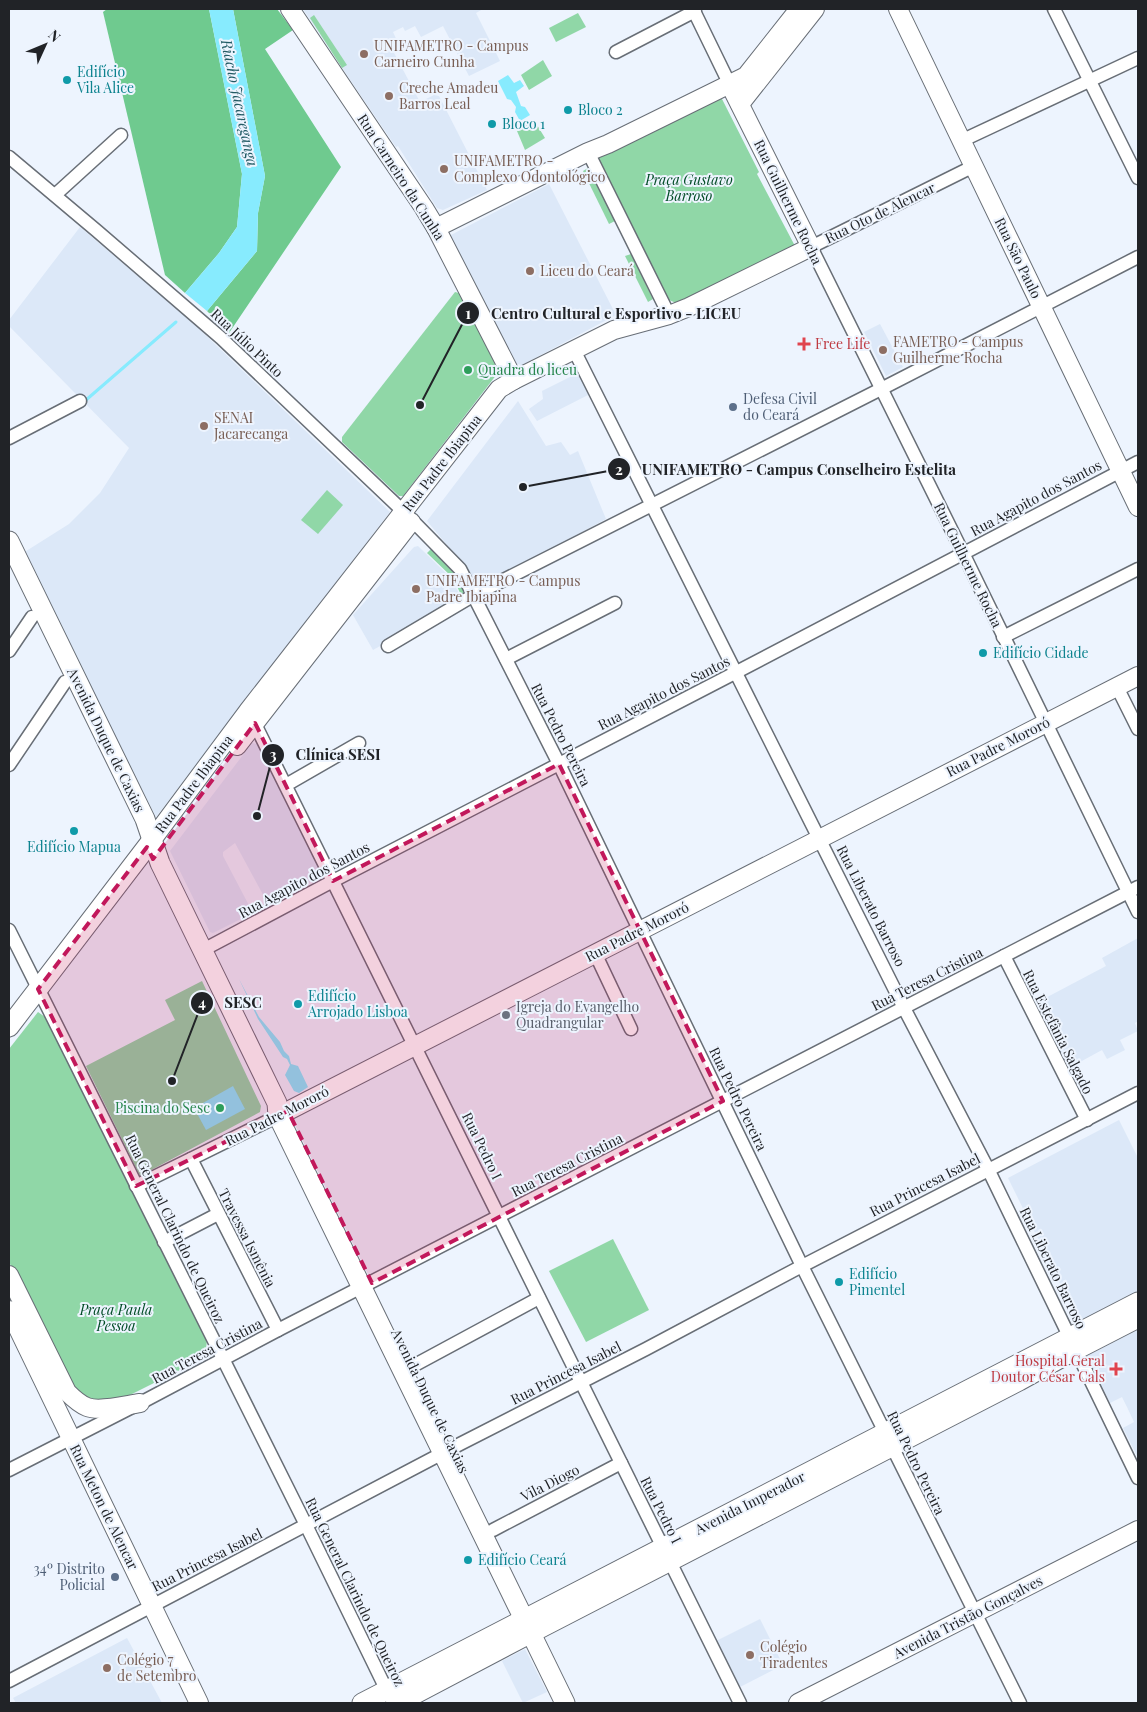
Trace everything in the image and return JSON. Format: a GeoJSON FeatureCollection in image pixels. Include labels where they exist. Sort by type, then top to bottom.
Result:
{"type":"FeatureCollection","features":[{"type":"Feature","properties":{"kind":"main road","name":"Avenida Duque de Caxias"},"geometry":{"type":"LineString","coordinates":[[9,541],[26,591],[32,617],[203,950],[532,1624],[577,1703]]}},
{"type":"Feature","properties":{"kind":"main road","name":"Avenida Duque de Caxias"},"geometry":{"type":"LineString","coordinates":[[9,569],[26,591],[145,819],[152,850]]}},
{"type":"Feature","properties":{"kind":"main road","name":"Rua Padre Ibiapina"},"geometry":{"type":"LineString","coordinates":[[9,1027],[152,850]]}},
{"type":"Feature","properties":{"kind":"main road","name":"Avenida Duque de Caxias"},"geometry":{"type":"LineString","coordinates":[[366,1285],[413,1366],[448,1451],[493,1530],[565,1703]]}},
{"type":"Feature","properties":{"kind":"main road","name":"Avenida Imperador"},"geometry":{"type":"LineString","coordinates":[[362,1703],[392,1699],[532,1624],[888,1440],[1019,1381],[1073,1343],[1138,1302]]}},
{"type":"Feature","properties":{"kind":"main road","name":"Avenida Imperador"},"geometry":{"type":"LineString","coordinates":[[1073,1343],[1138,1318]]}},
{"type":"Feature","properties":{"kind":"street","name":"Rua Carneiro da Cunha"},"geometry":{"type":"LineString","coordinates":[[290,9],[436,228],[514,380]]}},
{"type":"Feature","properties":{"kind":"street"},"geometry":{"type":"LineString","coordinates":[[436,228],[746,76],[799,9]]}},
{"type":"Feature","properties":{"kind":"street"},"geometry":{"type":"LineString","coordinates":[[740,104],[815,9]]}},
{"type":"Feature","properties":{"kind":"street","name":"Rua São Paulo"},"geometry":{"type":"LineString","coordinates":[[898,9],[1138,507]]}},
{"type":"Feature","properties":{"kind":"street"},"geometry":{"type":"LineString","coordinates":[[1054,9],[1138,178]]}},
{"type":"Feature","properties":{"kind":"street"},"geometry":{"type":"LineString","coordinates":[[616,52],[694,10],[730,85]]}},
{"type":"Feature","properties":{"kind":"street"},"geometry":{"type":"LineString","coordinates":[[961,141],[1138,58]]}},
{"type":"Feature","properties":{"kind":"street","name":"Rua Guilherme Rocha"},"geometry":{"type":"LineString","coordinates":[[730,85],[963,553],[1045,723],[1133,889],[1138,912]]}},
{"type":"Feature","properties":{"kind":"street"},"geometry":{"type":"LineString","coordinates":[[57,193],[121,136]]}},
{"type":"Feature","properties":{"kind":"street"},"geometry":{"type":"LineString","coordinates":[[588,152],[670,314]]}},
{"type":"Feature","properties":{"kind":"street","name":"Rua Júlio Pinto"},"geometry":{"type":"LineString","coordinates":[[9,157],[57,193],[221,338],[408,516]]}},
{"type":"Feature","properties":{"kind":"street","name":"Rua Oto de Alencar"},"geometry":{"type":"LineString","coordinates":[[514,380],[614,330],[689,307],[974,166]]}},
{"type":"Feature","properties":{"kind":"street"},"geometry":{"type":"LineString","coordinates":[[388,646],[474,595],[1138,257]]}},
{"type":"Feature","properties":{"kind":"street","name":"Rua Liberato Barroso"},"geometry":{"type":"LineString","coordinates":[[574,350],[904,1008],[988,1169],[1138,1478]]}},
{"type":"Feature","properties":{"kind":"street","name":"Rua Padre Ibiapina"},"geometry":{"type":"LineString","coordinates":[[152,850],[251,717],[408,516],[499,389],[514,380]]}},
{"type":"Feature","properties":{"kind":"street"},"geometry":{"type":"LineString","coordinates":[[9,438],[80,401]]}},
{"type":"Feature","properties":{"kind":"street","name":"Rua Agapito dos Santos"},"geometry":{"type":"LineString","coordinates":[[203,950],[333,880],[1138,462]]}},
{"type":"Feature","properties":{"kind":"street","name":"Rua Pedro Pereira"},"geometry":{"type":"LineString","coordinates":[[408,516],[460,570],[474,595],[559,764],[802,1266],[1020,1703]]}},
{"type":"Feature","properties":{"kind":"street"},"geometry":{"type":"LineString","coordinates":[[1004,637],[1138,569]]}},
{"type":"Feature","properties":{"kind":"street"},"geometry":{"type":"LineString","coordinates":[[506,659],[615,603]]}},
{"type":"Feature","properties":{"kind":"street"},"geometry":{"type":"LineString","coordinates":[[9,651],[32,617]]}},
{"type":"Feature","properties":{"kind":"street","name":"Rua Padre Mororó"},"geometry":{"type":"LineString","coordinates":[[136,1186],[191,1159],[281,1110],[416,1045],[1045,723],[1120,693],[1138,676]]}},
{"type":"Feature","properties":{"kind":"street"},"geometry":{"type":"LineString","coordinates":[[9,765],[65,682]]}},
{"type":"Feature","properties":{"kind":"street"},"geometry":{"type":"LineString","coordinates":[[1120,693],[1138,729]]}},
{"type":"Feature","properties":{"kind":"street","name":"Rua Pedro I"},"geometry":{"type":"LineString","coordinates":[[251,717],[416,1045],[740,1703]]}},
{"type":"Feature","properties":{"kind":"street"},"geometry":{"type":"LineString","coordinates":[[286,785],[359,744]]}},
{"type":"Feature","properties":{"kind":"street","name":"Rua Teresa Cristina"},"geometry":{"type":"LineString","coordinates":[[9,1470],[1133,889]]}},
{"type":"Feature","properties":{"kind":"street","name":"Rua General Clarindo de Queiroz"},"geometry":{"type":"LineString","coordinates":[[9,930],[392,1699]]}},
{"type":"Feature","properties":{"kind":"street"},"geometry":{"type":"LineString","coordinates":[[595,953],[631,1029]]}},
{"type":"Feature","properties":{"kind":"street","name":"Rua Estefânia Salgado"},"geometry":{"type":"LineString","coordinates":[[1004,956],[1087,1120]]}},
{"type":"Feature","properties":{"kind":"street","name":"Rua Princesa Isabel"},"geometry":{"type":"LineString","coordinates":[[9,1681],[448,1451],[646,1350],[988,1169],[1138,1093]]}},
{"type":"Feature","properties":{"kind":"street","name":"Travessa Ismênia"},"geometry":{"type":"LineString","coordinates":[[191,1159],[278,1330]]}},
{"type":"Feature","properties":{"kind":"street"},"geometry":{"type":"LineString","coordinates":[[164,1242],[218,1214]]}},
{"type":"Feature","properties":{"kind":"street"},"geometry":{"type":"LineString","coordinates":[[9,1275],[67,1392],[76,1401],[88,1408],[106,1408],[140,1403]]}},
{"type":"Feature","properties":{"kind":"street"},"geometry":{"type":"LineString","coordinates":[[413,1366],[539,1298]]}},
{"type":"Feature","properties":{"kind":"street","name":"Rua Meton de Alencar"},"geometry":{"type":"LineString","coordinates":[[9,1310],[199,1703]]}},
{"type":"Feature","properties":{"kind":"street","name":"Vila Diogo"},"geometry":{"type":"LineString","coordinates":[[493,1530],[621,1463]]}},
{"type":"Feature","properties":{"kind":"street","name":"Avenida Tristão Gonçalves"},"geometry":{"type":"LineString","coordinates":[[798,1703],[1138,1530]]}},
{"type":"Feature","properties":{"kind":"highlighted area"},"geometry":{"type":"Polygon","coordinates":[[[255,723],[333,881],[559,764],[723,1101],[372,1283],[288,1111],[136,1186],[38,989],[147,847],[153,859],[255,723]]]}},
{"type":"Feature","properties":{"kind":"shaded area"},"geometry":{"type":"Polygon","coordinates":[[[303,9],[483,9],[476,13],[500,61],[469,76],[443,26],[421,37],[415,26],[405,31],[403,27],[393,32],[399,45],[392,49],[420,102],[434,95],[439,96],[487,190],[443,210],[437,208],[398,146],[396,147],[303,9]]]}},
{"type":"Feature","properties":{"kind":"shaded area","name":"Liceu do Ceará"},"geometry":{"type":"Polygon","coordinates":[[[549,184],[616,315],[522,365],[513,363],[449,236],[549,184]]]}},
{"type":"Feature","properties":{"kind":"shaded area"},"geometry":{"type":"Polygon","coordinates":[[[80,227],[191,321],[390,512],[156,817],[23,553],[69,524],[100,493],[129,448],[9,326],[9,320],[80,227]]]}},
{"type":"Feature","properties":{"kind":"shaded area","name":"FAMETRO - Campus Guilherme Rocha"},"geometry":{"type":"Polygon","coordinates":[[[880,324],[903,367],[886,376],[864,332],[880,324]]]}},
{"type":"Feature","properties":{"kind":"shaded area"},"geometry":{"type":"Polygon","coordinates":[[[578,373],[590,394],[537,421],[529,409],[543,399],[542,391],[578,373]]]}},
{"type":"Feature","properties":{"kind":"shaded area"},"geometry":{"type":"Polygon","coordinates":[[[518,401],[546,446],[561,442],[570,455],[578,451],[606,519],[482,587],[427,521],[518,401]]]}},
{"type":"Feature","properties":{"kind":"shaded area","name":"UNIFAMETRO - Campus Padre Ibiapina"},"geometry":{"type":"Polygon","coordinates":[[[418,546],[452,579],[462,600],[373,650],[353,615],[414,547],[418,546]]]}},
{"type":"Feature","properties":{"kind":"shaded area"},"geometry":{"type":"Polygon","coordinates":[[[252,743],[257,744],[320,871],[318,878],[268,904],[235,843],[223,852],[223,856],[253,913],[213,933],[210,932],[170,851],[252,743]]]}},
{"type":"Feature","properties":{"kind":"shaded area"},"geometry":{"type":"Polygon","coordinates":[[[1138,938],[1138,1021],[1135,1023],[1138,1031],[1120,1040],[1125,1050],[1107,1059],[1102,1050],[1069,1068],[1036,1003],[1106,966],[1102,958],[1138,938]]]}},
{"type":"Feature","properties":{"kind":"shaded area"},"geometry":{"type":"Polygon","coordinates":[[[1119,1120],[1138,1158],[1138,1293],[1080,1324],[1008,1178],[1119,1120]]]}},
{"type":"Feature","properties":{"kind":"shaded area","name":"Hospital Geral Doutor César Cals"},"geometry":{"type":"Polygon","coordinates":[[[1138,1329],[1138,1458],[1123,1428],[1134,1422],[1122,1397],[1110,1403],[1087,1356],[1138,1329]]]}},
{"type":"Feature","properties":{"kind":"shaded area","name":"Colégio Tiradentes"},"geometry":{"type":"Polygon","coordinates":[[[760,1619],[783,1665],[740,1687],[716,1641],[760,1619]]]}},
{"type":"Feature","properties":{"kind":"shaded area","name":"Colégio 7 de Setembro"},"geometry":{"type":"Polygon","coordinates":[[[127,1638],[162,1703],[16,1703],[13,1698],[127,1638]]]}},
{"type":"Feature","properties":{"kind":"shaded area"},"geometry":{"type":"Polygon","coordinates":[[[525,1649],[547,1692],[523,1703],[502,1661],[525,1649]]]}},
{"type":"Feature","properties":{"kind":"green space"},"geometry":{"type":"Polygon","coordinates":[[[107,9],[209,9],[242,174],[237,227],[219,253],[185,293],[165,275],[103,12],[107,9]]]}},
{"type":"Feature","properties":{"kind":"green space"},"geometry":{"type":"Polygon","coordinates":[[[233,9],[277,9],[293,30],[265,49],[341,167],[229,333],[207,311],[257,251],[258,213],[265,176],[233,9]]]}},
{"type":"Feature","properties":{"kind":"green space"},"geometry":{"type":"Polygon","coordinates":[[[578,13],[586,27],[556,42],[549,28],[578,13]]]}},
{"type":"Feature","properties":{"kind":"green space"},"geometry":{"type":"Polygon","coordinates":[[[314,15],[347,65],[342,68],[310,18],[314,15]]]}},
{"type":"Feature","properties":{"kind":"green space"},"geometry":{"type":"Polygon","coordinates":[[[543,60],[552,76],[529,90],[521,75],[543,60]]]}},
{"type":"Feature","properties":{"kind":"green space","name":"Praça Gustavo Barroso"},"geometry":{"type":"Polygon","coordinates":[[[715,98],[722,99],[759,172],[757,174],[795,246],[681,305],[669,300],[598,161],[600,156],[715,98]]]}},
{"type":"Feature","properties":{"kind":"green space"},"geometry":{"type":"Polygon","coordinates":[[[534,120],[545,138],[525,150],[517,131],[534,120]]]}},
{"type":"Feature","properties":{"kind":"green space"},"geometry":{"type":"Polygon","coordinates":[[[588,168],[615,221],[609,224],[583,171],[588,168]]]}},
{"type":"Feature","properties":{"kind":"green space"},"geometry":{"type":"Polygon","coordinates":[[[631,254],[653,299],[648,302],[625,256],[631,254]]]}},
{"type":"Feature","properties":{"kind":"green space"},"geometry":{"type":"Polygon","coordinates":[[[455,292],[459,293],[498,366],[497,374],[403,496],[399,496],[342,442],[342,437],[455,292]]]}},
{"type":"Feature","properties":{"kind":"green space"},"geometry":{"type":"Polygon","coordinates":[[[327,490],[343,505],[318,534],[301,520],[327,490]]]}},
{"type":"Feature","properties":{"kind":"green space"},"geometry":{"type":"Polygon","coordinates":[[[432,548],[454,571],[467,597],[463,599],[453,578],[427,553],[432,548]]]}},
{"type":"Feature","properties":{"kind":"green space"},"geometry":{"type":"Polygon","coordinates":[[[202,981],[261,1106],[260,1112],[140,1176],[86,1066],[175,1020],[165,1000],[202,981]]]}},
{"type":"Feature","properties":{"kind":"green space","name":"Praça Paula Pessoa"},"geometry":{"type":"Polygon","coordinates":[[[38,1012],[45,1017],[207,1340],[206,1349],[200,1360],[114,1403],[95,1405],[69,1386],[9,1262],[9,1049],[38,1012]]]}},
{"type":"Feature","properties":{"kind":"green space"},"geometry":{"type":"Polygon","coordinates":[[[613,1239],[649,1310],[586,1342],[549,1271],[613,1239]]]}},
{"type":"Feature","properties":{"kind":"water"},"geometry":{"type":"Polygon","coordinates":[[[209,9],[233,9],[265,176],[258,213],[257,251],[207,311],[185,293],[219,253],[237,227],[242,174],[209,9]]]}},
{"type":"Feature","properties":{"kind":"water"},"geometry":{"type":"Polygon","coordinates":[[[508,75],[514,83],[520,80],[524,86],[516,92],[521,106],[525,107],[530,115],[520,121],[515,112],[516,107],[511,100],[507,99],[498,81],[508,75]]]}},
{"type":"Feature","properties":{"kind":"water"},"geometry":{"type":"Polygon","coordinates":[[[239,979],[259,1017],[280,1042],[284,1051],[289,1056],[291,1064],[298,1066],[308,1087],[299,1093],[294,1091],[285,1075],[290,1065],[287,1059],[283,1057],[258,1019],[239,979]]]}},
{"type":"Feature","properties":{"kind":"water","name":"Piscina do Sesc"},"geometry":{"type":"Polygon","coordinates":[[[233,1086],[245,1109],[206,1130],[194,1108],[233,1086]]]}},
{"type":"Feature","properties":{"kind":"waterway","name":"Riacho Jacareganga"},"geometry":{"type":"LineString","coordinates":[[86,400],[176,322]]}},
{"type":"Feature","properties":{"kind":"place","name":"UNIFAMETRO - Campus Carneiro Cunha"},"geometry":{"type":"Point","coordinates":[364,54]}},
{"type":"Feature","properties":{"kind":"place","name":"Edifício Vila Alice"},"geometry":{"type":"Point","coordinates":[67,80]}},
{"type":"Feature","properties":{"kind":"place","name":"Creche Amadeu Barros Leal"},"geometry":{"type":"Point","coordinates":[389,96]}},
{"type":"Feature","properties":{"kind":"place","name":"Bloco 2"},"geometry":{"type":"Point","coordinates":[568,110]}},
{"type":"Feature","properties":{"kind":"place","name":"Bloco 1"},"geometry":{"type":"Point","coordinates":[492,124]}},
{"type":"Feature","properties":{"kind":"place","name":"UNIFAMETRO - Complexo Odontológico"},"geometry":{"type":"Point","coordinates":[444,169]}},
{"type":"Feature","properties":{"kind":"place","name":"Liceu do Ceará"},"geometry":{"type":"Point","coordinates":[530,271]}},
{"type":"Feature","properties":{"kind":"place","name":"Free Life"},"geometry":{"type":"Point","coordinates":[804,344]}},
{"type":"Feature","properties":{"kind":"place","name":"FAMETRO - Campus Guilherme Rocha"},"geometry":{"type":"Point","coordinates":[883,350]}},
{"type":"Feature","properties":{"kind":"place","name":"Quadra do liceu"},"geometry":{"type":"Point","coordinates":[468,370]}},
{"type":"Feature","properties":{"kind":"place","name":"Centro Cultural e Esportivo - LICEU"},"geometry":{"type":"Point","coordinates":[420,405]}},
{"type":"Feature","properties":{"kind":"place","name":"Defesa Civil do Ceará"},"geometry":{"type":"Point","coordinates":[733,407]}},
{"type":"Feature","properties":{"kind":"place","name":"SENAI Jacarecanga"},"geometry":{"type":"Point","coordinates":[204,426]}},
{"type":"Feature","properties":{"kind":"place","name":"UNIFAMETRO - Campus Conselheiro Estelita"},"geometry":{"type":"Point","coordinates":[523,487]}},
{"type":"Feature","properties":{"kind":"place","name":"UNIFAMETRO - Campus Padre Ibiapina"},"geometry":{"type":"Point","coordinates":[416,589]}},
{"type":"Feature","properties":{"kind":"place","name":"Edifício Cidade"},"geometry":{"type":"Point","coordinates":[983,653]}},
{"type":"Feature","properties":{"kind":"place","name":"Clínica SESI"},"geometry":{"type":"Point","coordinates":[257,816]}},
{"type":"Feature","properties":{"kind":"place","name":"Edifício Mapua"},"geometry":{"type":"Point","coordinates":[74,831]}},
{"type":"Feature","properties":{"kind":"place","name":"Edifício Arrojado Lisboa"},"geometry":{"type":"Point","coordinates":[298,1004]}},
{"type":"Feature","properties":{"kind":"place","name":"Igreja do Evangelho Quadrangular"},"geometry":{"type":"Point","coordinates":[506,1015]}},
{"type":"Feature","properties":{"kind":"place","name":"SESC"},"geometry":{"type":"Point","coordinates":[172,1081]}},
{"type":"Feature","properties":{"kind":"place","name":"Piscina do Sesc"},"geometry":{"type":"Point","coordinates":[220,1108]}},
{"type":"Feature","properties":{"kind":"place","name":"Edifício Pimentel"},"geometry":{"type":"Point","coordinates":[839,1282]}},
{"type":"Feature","properties":{"kind":"place","name":"Hospital Geral Doutor César Cals"},"geometry":{"type":"Point","coordinates":[1116,1369]}},
{"type":"Feature","properties":{"kind":"place","name":"Edifício Ceará"},"geometry":{"type":"Point","coordinates":[468,1560]}},
{"type":"Feature","properties":{"kind":"place","name":"34º Distrito Policial"},"geometry":{"type":"Point","coordinates":[115,1577]}},
{"type":"Feature","properties":{"kind":"place","name":"Colégio Tiradentes"},"geometry":{"type":"Point","coordinates":[750,1655]}},
{"type":"Feature","properties":{"kind":"place","name":"Colégio 7 de Setembro"},"geometry":{"type":"Point","coordinates":[107,1668]}}]}
